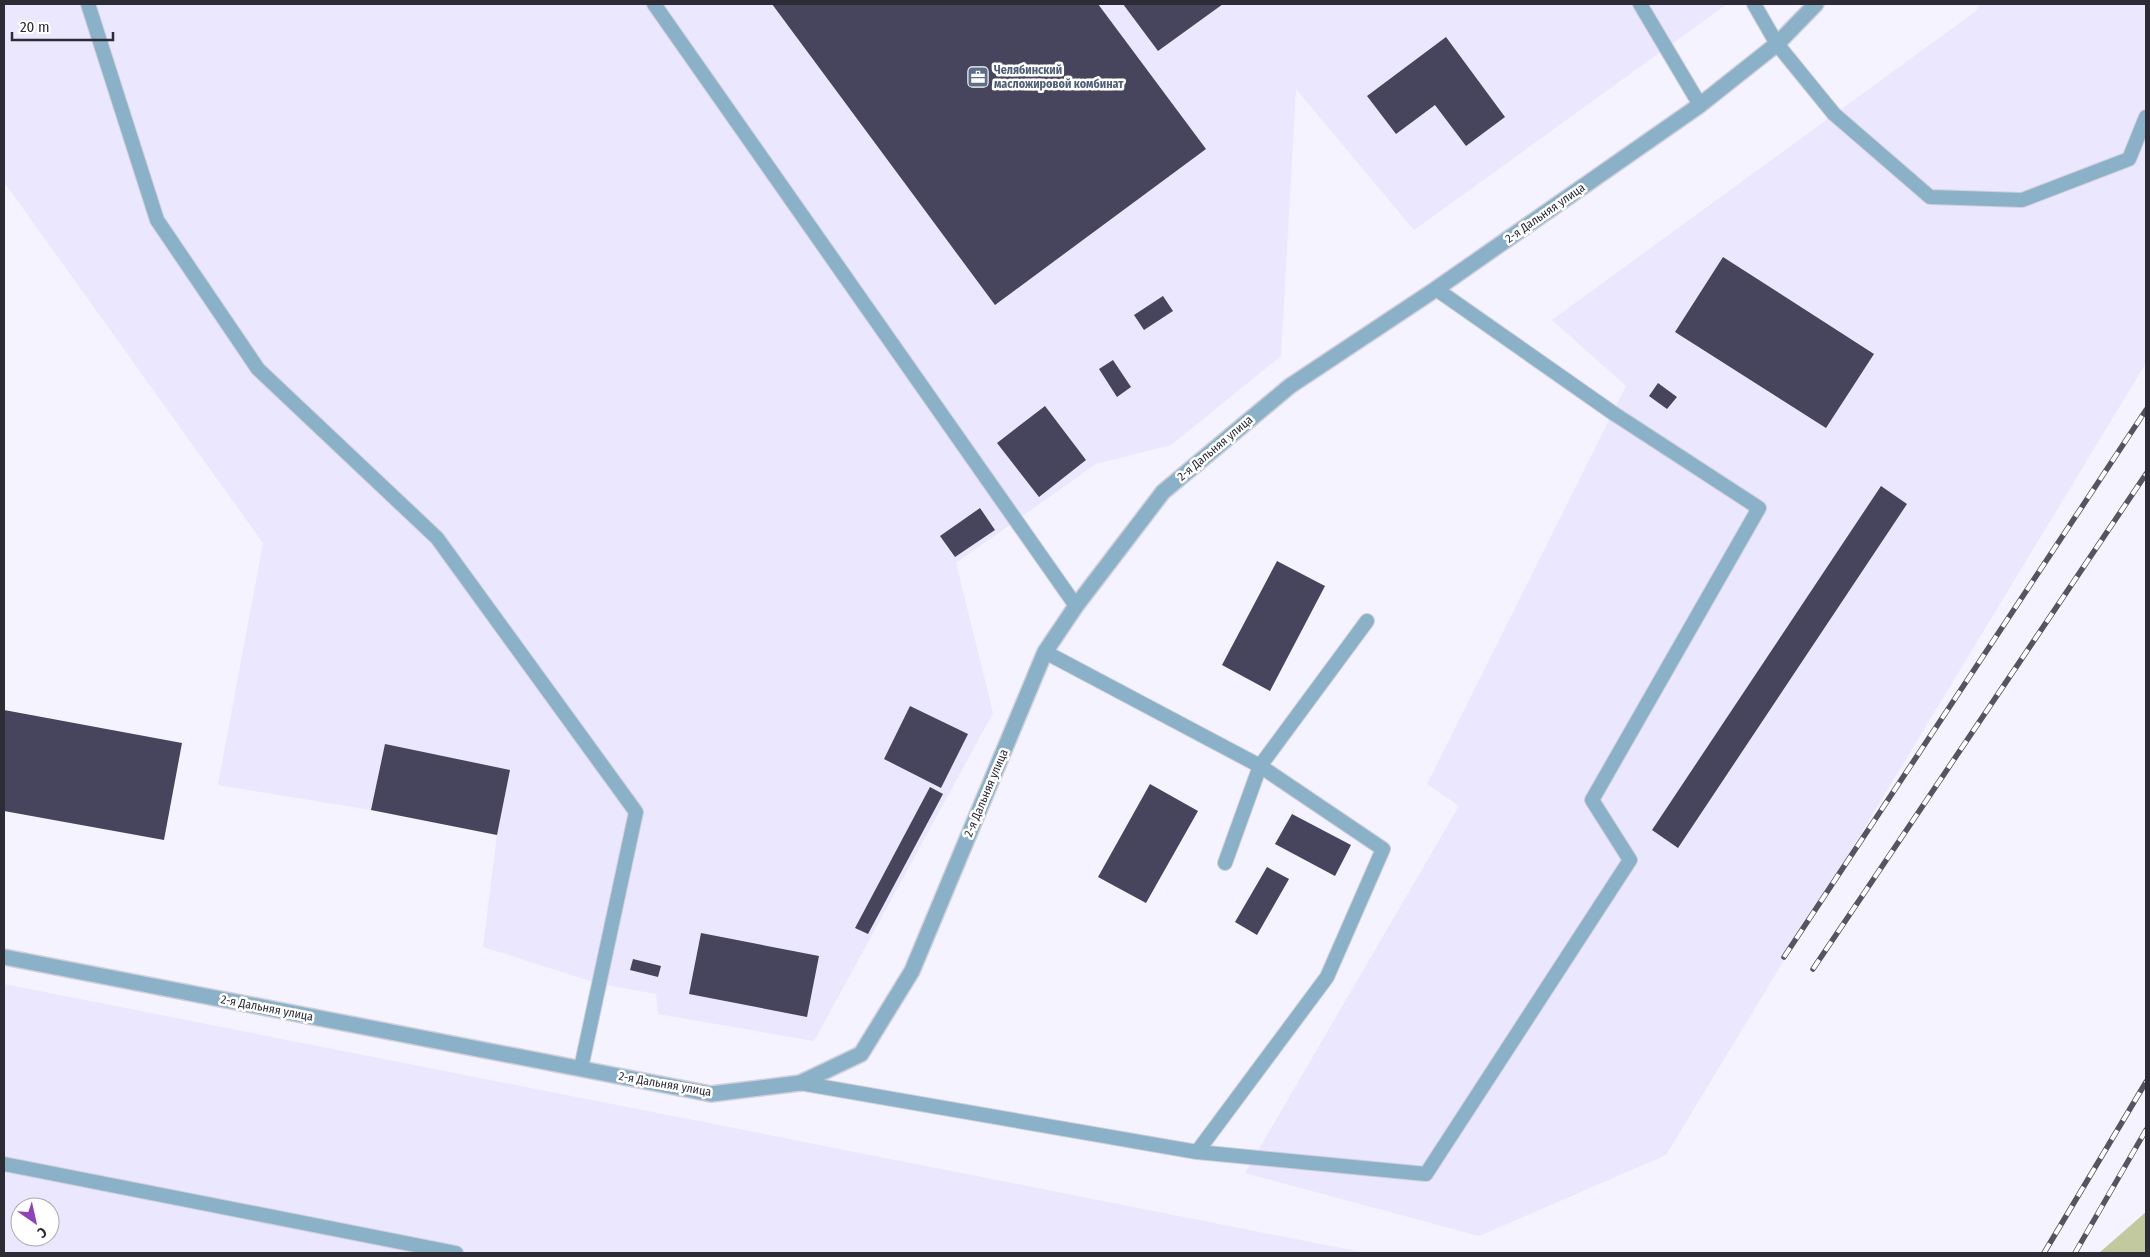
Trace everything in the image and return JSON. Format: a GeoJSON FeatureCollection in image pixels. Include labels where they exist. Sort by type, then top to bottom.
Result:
{"type":"FeatureCollection","features":[{"type":"Feature","properties":{"kind":"street","name":"2-я Дальняя улица"},"geometry":{"type":"LineString","coordinates":[[4,957],[711,1094],[800,1083],[861,1054],[912,971],[1046,652],[1076,606],[1162,492],[1290,386],[1436,289],[1700,105],[1777,44],[1816,4]]}},
{"type":"Feature","properties":{"kind":"lane"},"geometry":{"type":"LineString","coordinates":[[88,4],[157,220],[258,369],[437,538],[636,812],[581,1068]]}},
{"type":"Feature","properties":{"kind":"lane"},"geometry":{"type":"LineString","coordinates":[[654,4],[1076,606]]}},
{"type":"Feature","properties":{"kind":"lane"},"geometry":{"type":"LineString","coordinates":[[1640,4],[1700,105]]}},
{"type":"Feature","properties":{"kind":"lane"},"geometry":{"type":"LineString","coordinates":[[1754,4],[1777,44],[1834,114],[1930,197],[2022,200],[2129,159],[2146,117]]}},
{"type":"Feature","properties":{"kind":"lane"},"geometry":{"type":"LineString","coordinates":[[800,1083],[1197,1152],[1426,1174],[1630,860],[1592,800],[1759,508],[1613,413],[1436,289]]}},
{"type":"Feature","properties":{"kind":"lane"},"geometry":{"type":"LineString","coordinates":[[1225,863],[1260,766],[1367,621]]}},
{"type":"Feature","properties":{"kind":"lane"},"geometry":{"type":"LineString","coordinates":[[1046,652],[1260,766],[1383,850],[1327,977],[1197,1152]]}},
{"type":"Feature","properties":{"kind":"lane"},"geometry":{"type":"LineString","coordinates":[[4,1164],[456,1253]]}},
{"type":"Feature","properties":{"kind":"shaded area"},"geometry":{"type":"Polygon","coordinates":[[[4,4],[1727,4],[1414,230],[1296,89],[1281,356],[1171,445],[1096,464],[956,563],[993,713],[814,1041],[658,1014],[656,994],[600,984],[483,947],[497,835],[371,810],[218,785],[263,543],[4,182],[4,4]]]}},
{"type":"Feature","properties":{"kind":"shaded area"},"geometry":{"type":"Polygon","coordinates":[[[1980,4],[2146,4],[2146,363],[1666,1155],[1479,1236],[1245,1173],[1459,806],[1427,784],[1626,386],[1552,320],[1976,11],[1980,4]]]}},
{"type":"Feature","properties":{"kind":"shaded area"},"geometry":{"type":"Polygon","coordinates":[[[4,984],[1366,1253],[4,1253],[4,984]]]}},
{"type":"Feature","properties":{"kind":"green space"},"geometry":{"type":"Polygon","coordinates":[[[2146,1212],[2146,1253],[2099,1253],[2146,1212]]]}},
{"type":"Feature","properties":{"kind":"building"},"geometry":{"type":"Polygon","coordinates":[[[772,4],[1098,4],[1206,149],[995,305],[772,4]]]}},
{"type":"Feature","properties":{"kind":"building"},"geometry":{"type":"Polygon","coordinates":[[[1123,4],[1223,4],[1158,51],[1123,4]]]}},
{"type":"Feature","properties":{"kind":"building"},"geometry":{"type":"Polygon","coordinates":[[[1446,37],[1505,117],[1466,146],[1435,105],[1396,134],[1367,96],[1446,37]]]}},
{"type":"Feature","properties":{"kind":"building"},"geometry":{"type":"Polygon","coordinates":[[[1723,257],[1874,354],[1826,428],[1675,332],[1723,257]]]}},
{"type":"Feature","properties":{"kind":"building"},"geometry":{"type":"Polygon","coordinates":[[[1163,296],[1173,311],[1144,330],[1134,315],[1163,296]]]}},
{"type":"Feature","properties":{"kind":"building"},"geometry":{"type":"Polygon","coordinates":[[[1113,360],[1131,387],[1117,397],[1099,369],[1113,360]]]}},
{"type":"Feature","properties":{"kind":"building"},"geometry":{"type":"Polygon","coordinates":[[[1658,383],[1677,397],[1667,409],[1649,396],[1658,383]]]}},
{"type":"Feature","properties":{"kind":"building"},"geometry":{"type":"Polygon","coordinates":[[[1045,406],[1086,460],[1039,497],[997,443],[1045,406]]]}},
{"type":"Feature","properties":{"kind":"building"},"geometry":{"type":"Polygon","coordinates":[[[1881,486],[1907,504],[1678,848],[1652,830],[1881,486]]]}},
{"type":"Feature","properties":{"kind":"building"},"geometry":{"type":"Polygon","coordinates":[[[980,508],[995,530],[955,557],[940,536],[980,508]]]}},
{"type":"Feature","properties":{"kind":"building"},"geometry":{"type":"Polygon","coordinates":[[[1277,561],[1325,586],[1270,691],[1222,665],[1277,561]]]}},
{"type":"Feature","properties":{"kind":"building"},"geometry":{"type":"Polygon","coordinates":[[[910,706],[968,734],[941,788],[884,759],[910,706]]]}},
{"type":"Feature","properties":{"kind":"building"},"geometry":{"type":"Polygon","coordinates":[[[4,710],[182,743],[164,840],[4,811],[4,710]]]}},
{"type":"Feature","properties":{"kind":"building"},"geometry":{"type":"Polygon","coordinates":[[[385,744],[510,770],[497,835],[371,810],[385,744]]]}},
{"type":"Feature","properties":{"kind":"building"},"geometry":{"type":"Polygon","coordinates":[[[1150,784],[1198,811],[1146,903],[1098,877],[1150,784]]]}},
{"type":"Feature","properties":{"kind":"building"},"geometry":{"type":"Polygon","coordinates":[[[930,787],[943,794],[868,934],[855,928],[930,787]]]}},
{"type":"Feature","properties":{"kind":"building"},"geometry":{"type":"Polygon","coordinates":[[[1292,814],[1351,845],[1335,876],[1275,844],[1292,814]]]}},
{"type":"Feature","properties":{"kind":"building"},"geometry":{"type":"Polygon","coordinates":[[[1267,867],[1289,879],[1257,935],[1235,922],[1267,867]]]}},
{"type":"Feature","properties":{"kind":"building"},"geometry":{"type":"Polygon","coordinates":[[[701,933],[819,956],[807,1017],[689,994],[701,933]]]}},
{"type":"Feature","properties":{"kind":"building"},"geometry":{"type":"Polygon","coordinates":[[[633,959],[661,966],[658,977],[630,970],[633,959]]]}},
{"type":"Feature","properties":{"kind":"railway"},"geometry":{"type":"LineString","coordinates":[[1784,957],[2146,410]]}},
{"type":"Feature","properties":{"kind":"railway"},"geometry":{"type":"LineString","coordinates":[[1813,969],[2146,474]]}},
{"type":"Feature","properties":{"kind":"railway"},"geometry":{"type":"LineString","coordinates":[[2044,1253],[2146,1082]]}},
{"type":"Feature","properties":{"kind":"railway"},"geometry":{"type":"LineString","coordinates":[[2075,1253],[2146,1130]]}},
{"type":"Feature","properties":{"kind":"place","name":"Челябинский масложировой комбинат"},"geometry":{"type":"Point","coordinates":[978,77]}}]}
